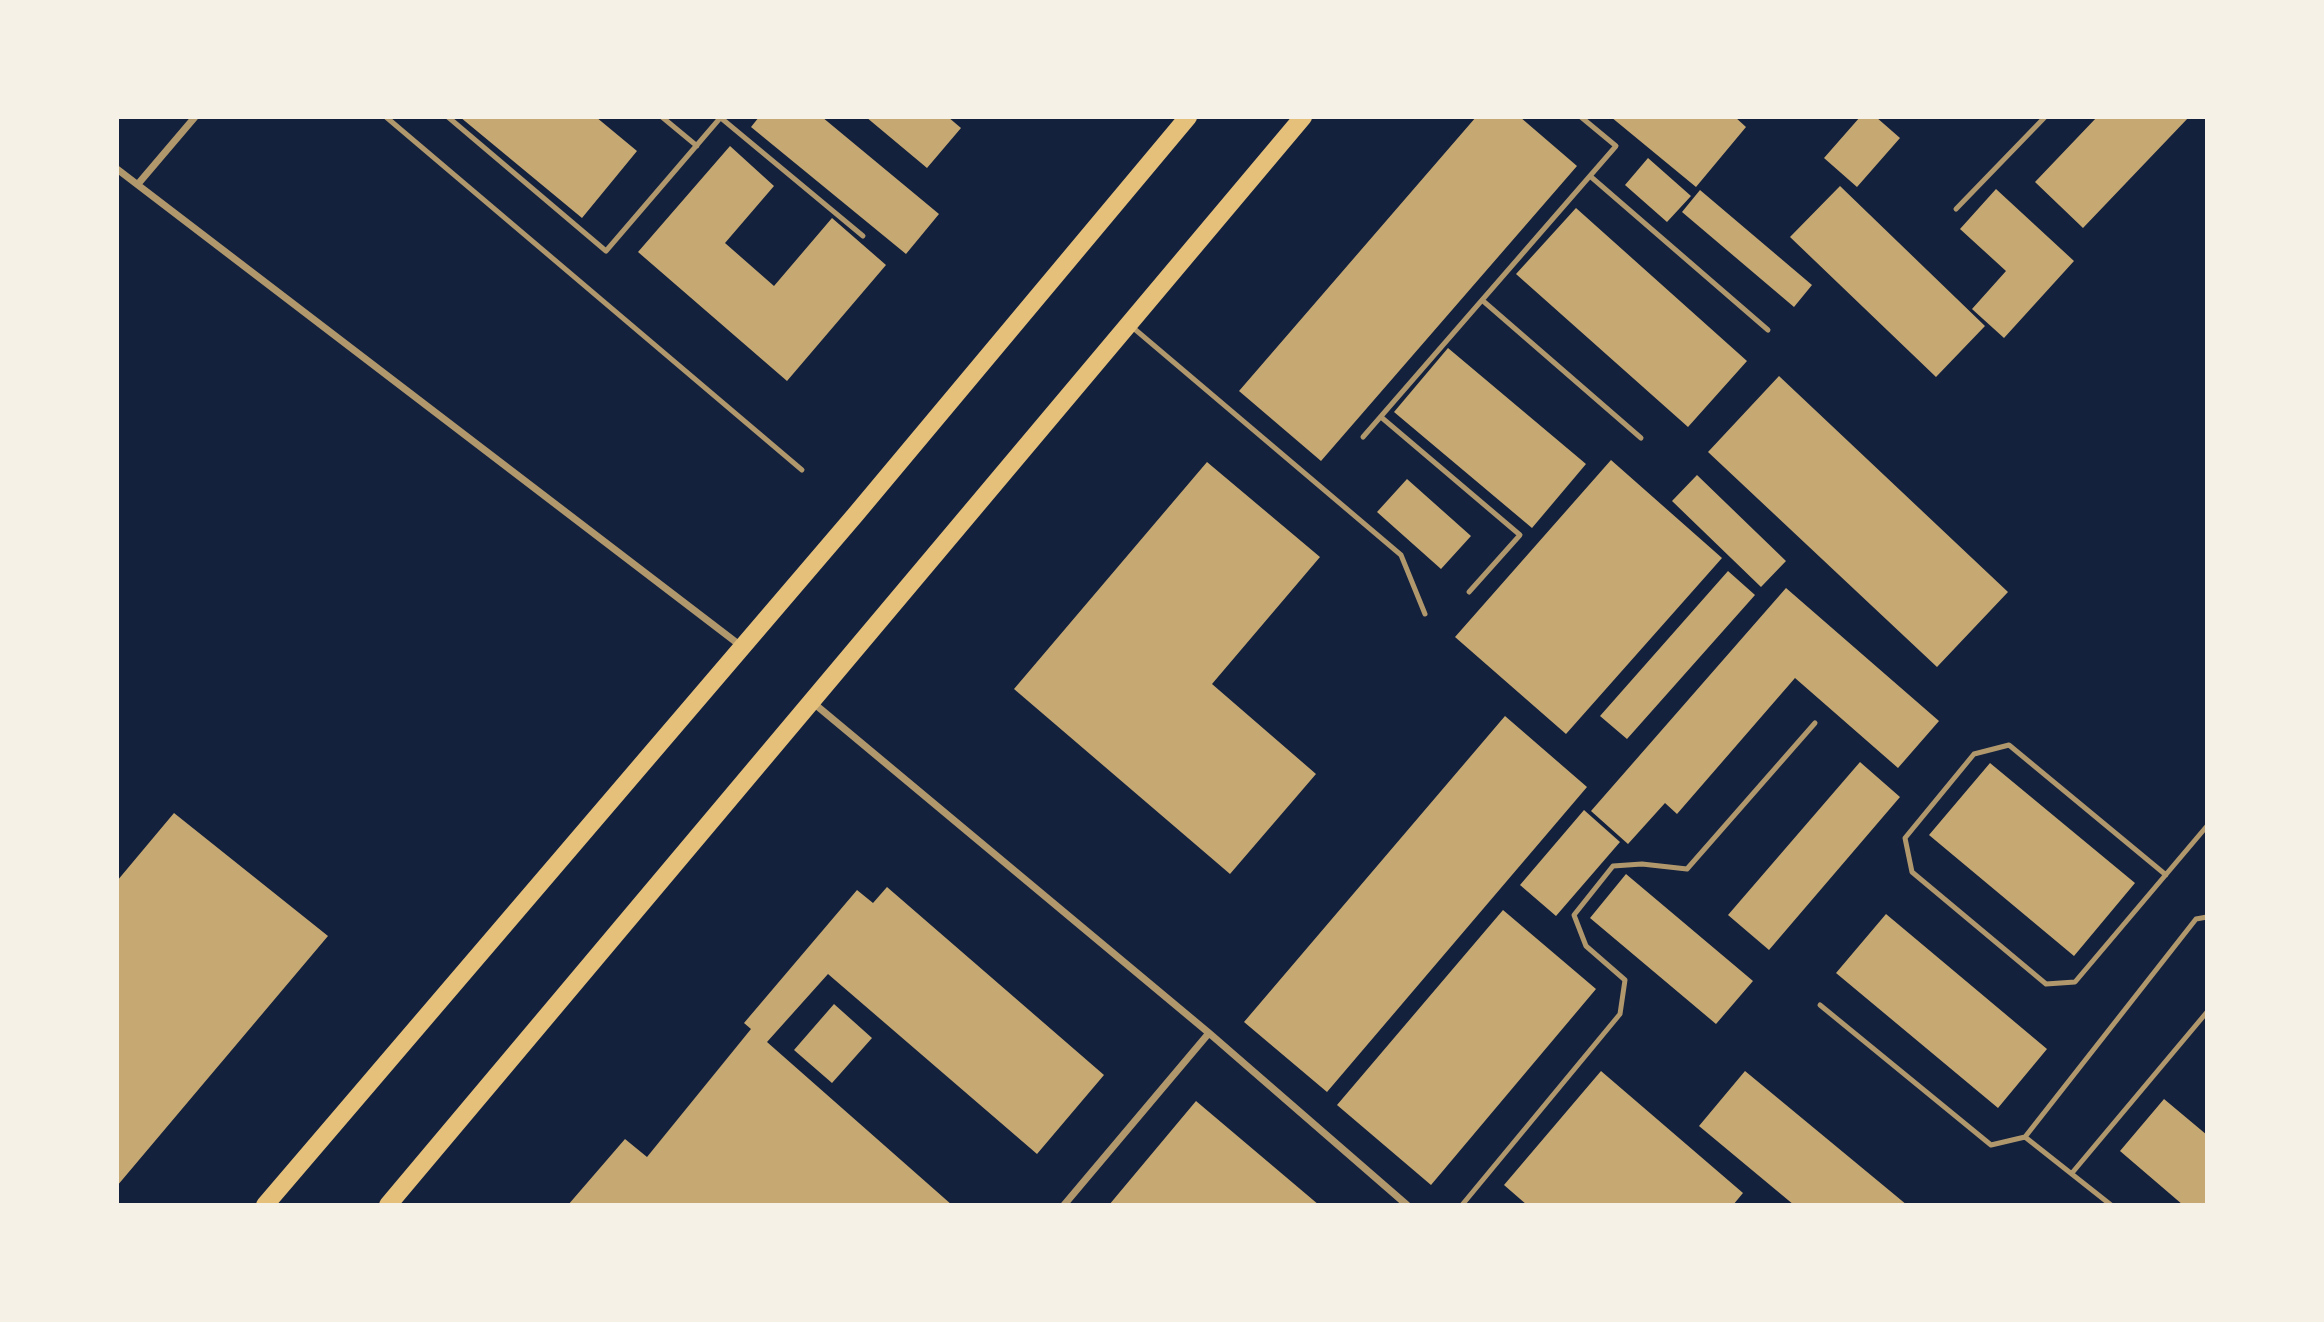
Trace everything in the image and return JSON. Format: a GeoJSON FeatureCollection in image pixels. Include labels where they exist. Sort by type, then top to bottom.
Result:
{"type":"FeatureCollection","features":[{"type":"Feature","properties":{"kind":"main road"},"geometry":{"type":"LineString","coordinates":[[265,1205],[742,646],[1188,117]]}},
{"type":"Feature","properties":{"kind":"main road"},"geometry":{"type":"LineString","coordinates":[[388,1205],[1303,117]]}},
{"type":"Feature","properties":{"kind":"street"},"geometry":{"type":"LineString","coordinates":[[138,184],[195,117]]}},
{"type":"Feature","properties":{"kind":"street"},"geometry":{"type":"LineString","coordinates":[[117,169],[742,646]]}},
{"type":"Feature","properties":{"kind":"street"},"geometry":{"type":"LineString","coordinates":[[810,701],[1209,1033],[1408,1205]]}},
{"type":"Feature","properties":{"kind":"street"},"geometry":{"type":"LineString","coordinates":[[1064,1205],[1209,1033]]}},
{"type":"Feature","properties":{"kind":"lane"},"geometry":{"type":"LineString","coordinates":[[386,117],[802,470]]}},
{"type":"Feature","properties":{"kind":"lane"},"geometry":{"type":"LineString","coordinates":[[448,117],[606,251],[721,118],[863,236]]}},
{"type":"Feature","properties":{"kind":"lane"},"geometry":{"type":"LineString","coordinates":[[662,117],[697,146]]}},
{"type":"Feature","properties":{"kind":"lane"},"geometry":{"type":"LineString","coordinates":[[1363,437],[1616,146],[1581,117]]}},
{"type":"Feature","properties":{"kind":"lane"},"geometry":{"type":"LineString","coordinates":[[1956,209],[2045,117]]}},
{"type":"Feature","properties":{"kind":"lane"},"geometry":{"type":"LineString","coordinates":[[1590,176],[1768,330]]}},
{"type":"Feature","properties":{"kind":"lane"},"geometry":{"type":"LineString","coordinates":[[1482,300],[1641,438]]}},
{"type":"Feature","properties":{"kind":"lane"},"geometry":{"type":"LineString","coordinates":[[1129,324],[1401,555],[1425,614]]}},
{"type":"Feature","properties":{"kind":"lane"},"geometry":{"type":"LineString","coordinates":[[1381,416],[1520,535],[1469,592]]}},
{"type":"Feature","properties":{"kind":"lane"},"geometry":{"type":"LineString","coordinates":[[1462,1205],[1620,1014],[1625,980],[1586,946],[1574,915],[1613,866],[1642,864],[1687,869],[1815,723]]}},
{"type":"Feature","properties":{"kind":"lane"},"geometry":{"type":"LineString","coordinates":[[2166,875],[2009,745],[1974,754],[1905,838],[1912,872],[2046,984],[2076,982],[2166,875],[2207,826]]}},
{"type":"Feature","properties":{"kind":"lane"},"geometry":{"type":"LineString","coordinates":[[1820,1005],[1990,1145],[2025,1137],[2196,919],[2207,917]]}},
{"type":"Feature","properties":{"kind":"lane"},"geometry":{"type":"LineString","coordinates":[[2072,1173],[2207,1012]]}},
{"type":"Feature","properties":{"kind":"lane"},"geometry":{"type":"LineString","coordinates":[[2025,1137],[2111,1205]]}},
{"type":"Feature","properties":{"kind":"building"},"geometry":{"type":"Polygon","coordinates":[[[460,117],[596,117],[637,151],[582,218],[460,117]]]}},
{"type":"Feature","properties":{"kind":"building"},"geometry":{"type":"Polygon","coordinates":[[[759,117],[822,117],[939,214],[906,254],[751,127],[759,117]]]}},
{"type":"Feature","properties":{"kind":"building"},"geometry":{"type":"Polygon","coordinates":[[[866,117],[948,117],[961,128],[927,168],[866,117]]]}},
{"type":"Feature","properties":{"kind":"building"},"geometry":{"type":"Polygon","coordinates":[[[1476,117],[1520,117],[1577,166],[1321,461],[1239,391],[1476,117]]]}},
{"type":"Feature","properties":{"kind":"building"},"geometry":{"type":"Polygon","coordinates":[[[1611,117],[1735,117],[1746,127],[1696,187],[1611,117]]]}},
{"type":"Feature","properties":{"kind":"building"},"geometry":{"type":"Polygon","coordinates":[[[1860,117],[1876,117],[1900,138],[1857,187],[1824,158],[1860,117]]]}},
{"type":"Feature","properties":{"kind":"building"},"geometry":{"type":"Polygon","coordinates":[[[2097,117],[2189,117],[2083,228],[2035,182],[2097,117]]]}},
{"type":"Feature","properties":{"kind":"building"},"geometry":{"type":"Polygon","coordinates":[[[730,146],[774,186],[725,243],[774,286],[832,218],[886,265],[787,381],[638,252],[730,146]]]}},
{"type":"Feature","properties":{"kind":"building"},"geometry":{"type":"Polygon","coordinates":[[[1648,158],[1691,196],[1667,222],[1625,185],[1648,158]]]}},
{"type":"Feature","properties":{"kind":"building"},"geometry":{"type":"Polygon","coordinates":[[[1840,186],[1985,326],[1936,377],[1790,237],[1840,186]]]}},
{"type":"Feature","properties":{"kind":"building"},"geometry":{"type":"Polygon","coordinates":[[[1996,189],[2074,261],[2004,338],[1972,309],[2006,271],[1960,229],[1996,189]]]}},
{"type":"Feature","properties":{"kind":"building"},"geometry":{"type":"Polygon","coordinates":[[[1700,190],[1812,285],[1794,307],[1682,212],[1700,190]]]}},
{"type":"Feature","properties":{"kind":"building"},"geometry":{"type":"Polygon","coordinates":[[[1576,208],[1747,361],[1688,427],[1516,274],[1576,208]]]}},
{"type":"Feature","properties":{"kind":"building"},"geometry":{"type":"Polygon","coordinates":[[[1448,348],[1586,464],[1532,528],[1394,412],[1448,348]]]}},
{"type":"Feature","properties":{"kind":"building"},"geometry":{"type":"Polygon","coordinates":[[[1779,376],[2008,592],[1937,667],[1708,452],[1779,376]]]}},
{"type":"Feature","properties":{"kind":"building"},"geometry":{"type":"Polygon","coordinates":[[[1611,460],[1722,558],[1566,734],[1455,637],[1611,460]]]}},
{"type":"Feature","properties":{"kind":"building"},"geometry":{"type":"Polygon","coordinates":[[[1207,462],[1320,557],[1212,684],[1316,774],[1230,874],[1014,689],[1207,462]]]}},
{"type":"Feature","properties":{"kind":"building"},"geometry":{"type":"Polygon","coordinates":[[[1697,475],[1786,561],[1761,587],[1672,501],[1697,475]]]}},
{"type":"Feature","properties":{"kind":"building"},"geometry":{"type":"Polygon","coordinates":[[[1407,479],[1471,536],[1441,569],[1377,512],[1407,479]]]}},
{"type":"Feature","properties":{"kind":"building"},"geometry":{"type":"Polygon","coordinates":[[[1728,571],[1755,595],[1627,739],[1600,716],[1728,571]]]}},
{"type":"Feature","properties":{"kind":"building"},"geometry":{"type":"Polygon","coordinates":[[[1786,588],[1939,721],[1898,768],[1795,678],[1677,814],[1665,803],[1628,844],[1591,811],[1786,588]]]}},
{"type":"Feature","properties":{"kind":"building"},"geometry":{"type":"Polygon","coordinates":[[[1505,716],[1587,787],[1327,1092],[1244,1022],[1505,716]]]}},
{"type":"Feature","properties":{"kind":"building"},"geometry":{"type":"Polygon","coordinates":[[[1860,762],[1900,797],[1769,950],[1728,915],[1860,762]]]}},
{"type":"Feature","properties":{"kind":"building"},"geometry":{"type":"Polygon","coordinates":[[[1990,763],[2135,883],[2074,956],[1929,835],[1990,763]]]}},
{"type":"Feature","properties":{"kind":"building"},"geometry":{"type":"Polygon","coordinates":[[[1584,810],[1620,842],[1556,916],[1520,885],[1584,810]]]}},
{"type":"Feature","properties":{"kind":"building"},"geometry":{"type":"Polygon","coordinates":[[[174,813],[328,936],[117,1186],[117,881],[174,813]]]}},
{"type":"Feature","properties":{"kind":"building"},"geometry":{"type":"Polygon","coordinates":[[[1626,874],[1753,981],[1716,1024],[1590,918],[1626,874]]]}},
{"type":"Feature","properties":{"kind":"building"},"geometry":{"type":"Polygon","coordinates":[[[887,887],[1104,1075],[1037,1154],[828,974],[767,1042],[952,1205],[568,1205],[625,1139],[647,1157],[751,1029],[744,1023],[857,890],[873,903],[887,887]]]}},
{"type":"Feature","properties":{"kind":"building"},"geometry":{"type":"Polygon","coordinates":[[[1503,910],[1596,989],[1431,1185],[1337,1105],[1503,910]]]}},
{"type":"Feature","properties":{"kind":"building"},"geometry":{"type":"Polygon","coordinates":[[[1886,914],[2047,1049],[1998,1108],[1836,973],[1886,914]]]}},
{"type":"Feature","properties":{"kind":"building"},"geometry":{"type":"Polygon","coordinates":[[[834,1004],[872,1038],[832,1083],[794,1050],[834,1004]]]}},
{"type":"Feature","properties":{"kind":"building"},"geometry":{"type":"Polygon","coordinates":[[[1601,1071],[1743,1193],[1733,1205],[1527,1205],[1504,1185],[1601,1071]]]}},
{"type":"Feature","properties":{"kind":"building"},"geometry":{"type":"Polygon","coordinates":[[[1745,1071],[1907,1205],[1794,1205],[1699,1126],[1745,1071]]]}},
{"type":"Feature","properties":{"kind":"building"},"geometry":{"type":"Polygon","coordinates":[[[2164,1099],[2207,1135],[2207,1205],[2183,1205],[2120,1151],[2164,1099]]]}},
{"type":"Feature","properties":{"kind":"building"},"geometry":{"type":"Polygon","coordinates":[[[1196,1101],[1319,1205],[1109,1205],[1196,1101]]]}}]}
